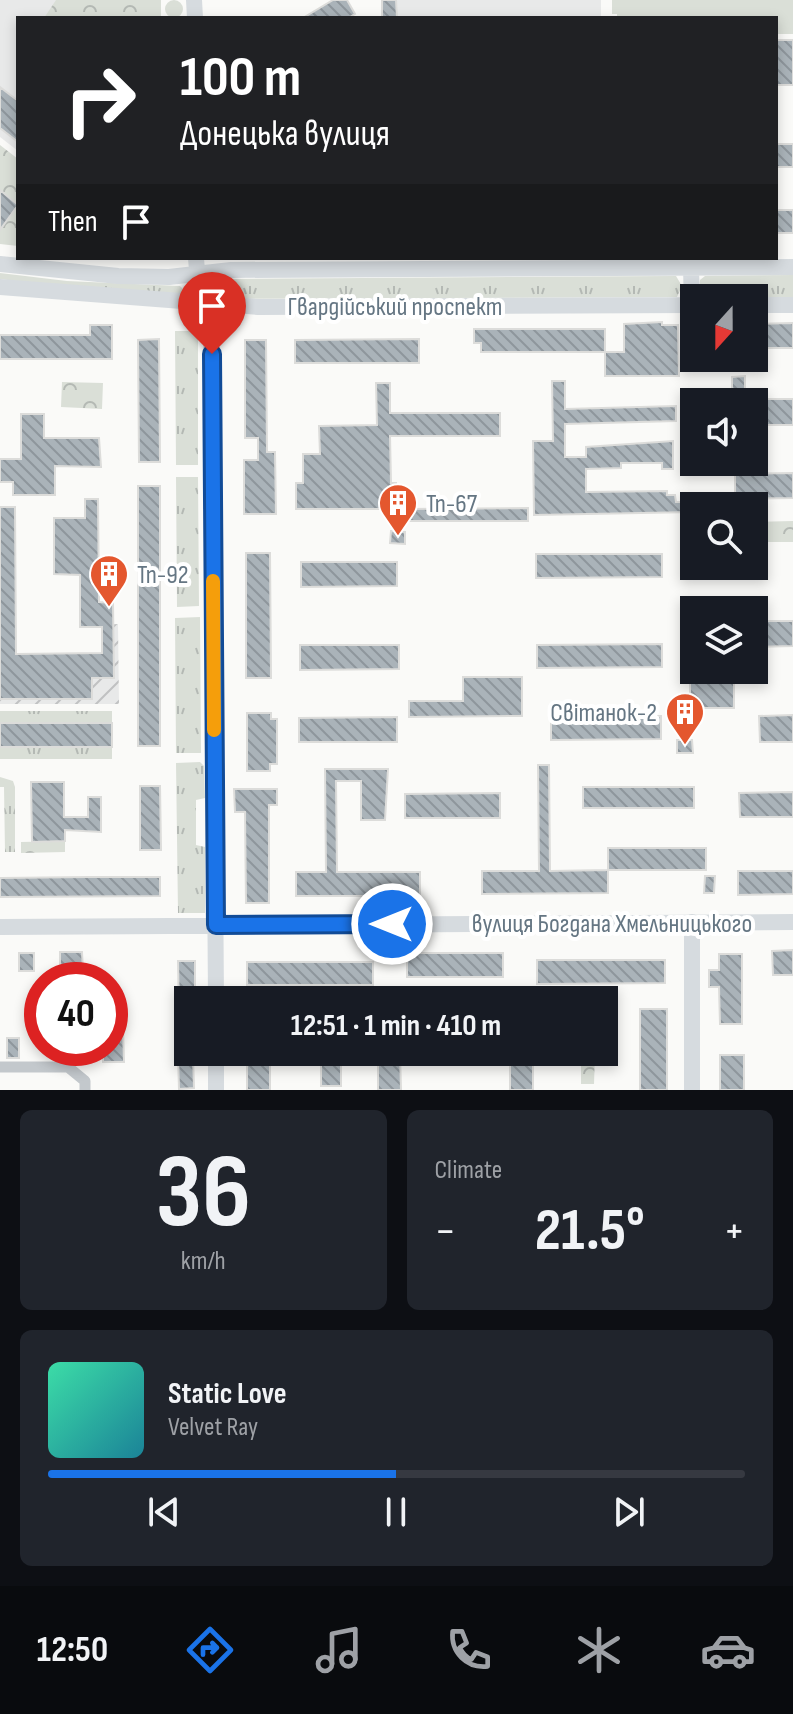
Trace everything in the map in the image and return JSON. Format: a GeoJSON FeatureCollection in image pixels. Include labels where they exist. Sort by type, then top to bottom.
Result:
{"type":"FeatureCollection","features":[{"type":"Feature","properties":{"kind":"main road","name":"Гвардійський проспект"},"geometry":{"type":"LineString","coordinates":[[0,264],[118,276],[169,277],[196,265],[793,267]]}},
{"type":"Feature","properties":{"kind":"main road"},"geometry":{"type":"LineString","coordinates":[[196,265],[211,320],[216,986]]}},
{"type":"Feature","properties":{"kind":"main road"},"geometry":{"type":"LineString","coordinates":[[691,268],[692,284]]}},
{"type":"Feature","properties":{"kind":"main road","name":"Гвардійський проспект"},"geometry":{"type":"LineString","coordinates":[[0,287],[206,305],[680,305]]}},
{"type":"Feature","properties":{"kind":"main road"},"geometry":{"type":"LineString","coordinates":[[768,305],[793,305]]}},
{"type":"Feature","properties":{"kind":"main road"},"geometry":{"type":"LineString","coordinates":[[692,922],[692,1090]]}},
{"type":"Feature","properties":{"kind":"main road","name":"вулиця Богдана Хмельницького"},"geometry":{"type":"LineString","coordinates":[[0,927],[793,922]]}},
{"type":"Feature","properties":{"kind":"main road"},"geometry":{"type":"LineString","coordinates":[[216,1066],[216,1090]]}},
{"type":"Feature","properties":{"kind":"street"},"geometry":{"type":"LineString","coordinates":[[0,1067],[68,1067],[85,1081],[85,1090]]}},
{"type":"Feature","properties":{"kind":"shaded area"},"geometry":{"type":"Polygon","coordinates":[[[0,0],[161,0],[161,16],[16,16],[16,149],[0,137],[0,0]]]}},
{"type":"Feature","properties":{"kind":"shaded area"},"geometry":{"type":"Polygon","coordinates":[[[396,0],[601,0],[601,16],[397,16],[396,0]]]}},
{"type":"Feature","properties":{"kind":"shaded area"},"geometry":{"type":"Polygon","coordinates":[[[118,624],[119,704],[0,704],[0,665],[102,665],[102,625],[118,624]]]}},
{"type":"Feature","properties":{"kind":"green space"},"geometry":{"type":"Polygon","coordinates":[[[56,0],[161,0],[161,16],[45,16],[56,0]]]}},
{"type":"Feature","properties":{"kind":"green space"},"geometry":{"type":"Polygon","coordinates":[[[170,0],[178,0],[183,5],[181,16],[167,16],[165,13],[165,5],[170,0]]]}},
{"type":"Feature","properties":{"kind":"green space"},"geometry":{"type":"Polygon","coordinates":[[[612,0],[793,0],[793,34],[778,34],[778,16],[612,14],[612,0]]]}},
{"type":"Feature","properties":{"kind":"green space"},"geometry":{"type":"Polygon","coordinates":[[[0,145],[16,157],[16,246],[0,244],[0,145]]]}},
{"type":"Feature","properties":{"kind":"green space"},"geometry":{"type":"Polygon","coordinates":[[[0,273],[67,281],[180,286],[184,290],[181,294],[66,288],[0,279],[0,273]]]}},
{"type":"Feature","properties":{"kind":"green space"},"geometry":{"type":"Polygon","coordinates":[[[793,275],[793,297],[768,297],[768,284],[700,284],[705,276],[793,275]]]}},
{"type":"Feature","properties":{"kind":"green space"},"geometry":{"type":"Polygon","coordinates":[[[676,276],[681,284],[677,297],[224,299],[221,290],[227,279],[676,276]]]}},
{"type":"Feature","properties":{"kind":"green space"},"geometry":{"type":"Polygon","coordinates":[[[175,331],[198,331],[198,465],[176,465],[175,331]]]}},
{"type":"Feature","properties":{"kind":"green space"},"geometry":{"type":"Polygon","coordinates":[[[62,382],[103,383],[102,409],[61,407],[62,382]]]}},
{"type":"Feature","properties":{"kind":"green space"},"geometry":{"type":"Polygon","coordinates":[[[176,477],[198,477],[199,606],[177,607],[176,477]]]}},
{"type":"Feature","properties":{"kind":"green space"},"geometry":{"type":"Polygon","coordinates":[[[793,521],[793,542],[768,542],[768,522],[793,521]]]}},
{"type":"Feature","properties":{"kind":"green space"},"geometry":{"type":"Polygon","coordinates":[[[200,617],[201,753],[176,753],[175,618],[200,617]]]}},
{"type":"Feature","properties":{"kind":"green space"},"geometry":{"type":"Polygon","coordinates":[[[0,711],[112,711],[112,722],[0,722],[0,711]]]}},
{"type":"Feature","properties":{"kind":"green space"},"geometry":{"type":"Polygon","coordinates":[[[0,748],[112,748],[112,759],[0,759],[0,748]]]}},
{"type":"Feature","properties":{"kind":"green space"},"geometry":{"type":"Polygon","coordinates":[[[200,762],[204,766],[205,798],[196,800],[196,845],[205,847],[205,913],[178,913],[176,763],[200,762]]]}},
{"type":"Feature","properties":{"kind":"green space"},"geometry":{"type":"Polygon","coordinates":[[[0,777],[13,781],[15,787],[15,852],[5,852],[4,787],[0,787],[0,777]]]}},
{"type":"Feature","properties":{"kind":"green space"},"geometry":{"type":"Polygon","coordinates":[[[65,841],[65,852],[21,853],[21,842],[65,841]]]}},
{"type":"Feature","properties":{"kind":"green space"},"geometry":{"type":"Polygon","coordinates":[[[581,1066],[595,1066],[594,1084],[581,1084],[581,1066]]]}},
{"type":"Feature","properties":{"kind":"building"},"geometry":{"type":"Polygon","coordinates":[[[333,0],[347,0],[355,14],[352,16],[306,16],[333,0]]]}},
{"type":"Feature","properties":{"kind":"building"},"geometry":{"type":"Polygon","coordinates":[[[382,0],[396,0],[397,16],[382,16],[382,0]]]}},
{"type":"Feature","properties":{"kind":"building"},"geometry":{"type":"Polygon","coordinates":[[[778,40],[793,40],[793,85],[778,85],[778,40]]]}},
{"type":"Feature","properties":{"kind":"building"},"geometry":{"type":"Polygon","coordinates":[[[0,87],[16,99],[16,140],[0,128],[0,87]]]}},
{"type":"Feature","properties":{"kind":"building"},"geometry":{"type":"Polygon","coordinates":[[[778,144],[793,144],[793,167],[778,167],[778,144]]]}},
{"type":"Feature","properties":{"kind":"building"},"geometry":{"type":"Polygon","coordinates":[[[0,190],[16,203],[16,208],[0,230],[0,190]]]}},
{"type":"Feature","properties":{"kind":"building"},"geometry":{"type":"Polygon","coordinates":[[[778,210],[793,210],[793,233],[778,233],[778,210]]]}},
{"type":"Feature","properties":{"kind":"building"},"geometry":{"type":"Polygon","coordinates":[[[662,322],[662,325],[678,325],[679,376],[605,376],[605,352],[624,352],[624,324],[662,322]]]}},
{"type":"Feature","properties":{"kind":"building"},"geometry":{"type":"Polygon","coordinates":[[[793,323],[793,348],[768,348],[768,324],[793,323]]]}},
{"type":"Feature","properties":{"kind":"building"},"geometry":{"type":"Polygon","coordinates":[[[90,325],[112,325],[112,359],[0,359],[0,335],[90,335],[90,325]]]}},
{"type":"Feature","properties":{"kind":"building"},"geometry":{"type":"Polygon","coordinates":[[[474,329],[605,329],[605,352],[481,352],[481,343],[474,343],[474,329]]]}},
{"type":"Feature","properties":{"kind":"building"},"geometry":{"type":"Polygon","coordinates":[[[159,339],[160,462],[139,462],[138,340],[159,339]]]}},
{"type":"Feature","properties":{"kind":"building"},"geometry":{"type":"Polygon","coordinates":[[[419,339],[419,363],[295,363],[295,340],[419,339]]]}},
{"type":"Feature","properties":{"kind":"building"},"geometry":{"type":"Polygon","coordinates":[[[245,340],[266,340],[267,452],[275,452],[276,514],[244,514],[244,460],[258,460],[258,438],[245,438],[245,340]]]}},
{"type":"Feature","properties":{"kind":"building"},"geometry":{"type":"Polygon","coordinates":[[[745,376],[745,388],[732,388],[732,377],[745,376]]]}},
{"type":"Feature","properties":{"kind":"building"},"geometry":{"type":"Polygon","coordinates":[[[552,381],[565,381],[565,409],[676,406],[676,421],[565,424],[565,457],[586,457],[586,447],[673,441],[673,469],[662,469],[662,463],[621,463],[621,468],[586,469],[586,492],[667,491],[667,495],[675,495],[676,502],[680,502],[680,512],[534,515],[533,441],[553,441],[552,381]]]}},
{"type":"Feature","properties":{"kind":"building"},"geometry":{"type":"Polygon","coordinates":[[[376,383],[390,383],[390,413],[500,413],[500,436],[390,436],[391,483],[396,483],[396,509],[296,509],[296,483],[303,483],[303,454],[320,454],[319,426],[377,425],[376,383]]]}},
{"type":"Feature","properties":{"kind":"building"},"geometry":{"type":"Polygon","coordinates":[[[768,399],[793,399],[793,425],[768,425],[768,399]]]}},
{"type":"Feature","properties":{"kind":"building"},"geometry":{"type":"Polygon","coordinates":[[[21,414],[44,414],[44,438],[99,438],[101,467],[55,466],[55,495],[13,495],[13,482],[0,482],[0,459],[21,459],[21,414]]]}},
{"type":"Feature","properties":{"kind":"building"},"geometry":{"type":"Polygon","coordinates":[[[768,473],[793,473],[793,498],[768,498],[768,492],[735,492],[735,476],[768,476],[768,473]]]}},
{"type":"Feature","properties":{"kind":"building"},"geometry":{"type":"Polygon","coordinates":[[[138,486],[160,486],[160,746],[138,746],[138,486]]]}},
{"type":"Feature","properties":{"kind":"building"},"geometry":{"type":"Polygon","coordinates":[[[85,499],[98,499],[99,602],[113,603],[114,678],[92,678],[92,699],[0,699],[0,507],[15,507],[16,654],[102,653],[102,627],[80,627],[80,575],[54,574],[54,518],[85,518],[85,499]]]}},
{"type":"Feature","properties":{"kind":"building"},"geometry":{"type":"Polygon","coordinates":[[[528,508],[528,521],[405,521],[405,509],[528,508]]]}},
{"type":"Feature","properties":{"kind":"building","name":"Тп-67"},"geometry":{"type":"Polygon","coordinates":[[[391,531],[405,532],[405,544],[390,543],[391,531]]]}},
{"type":"Feature","properties":{"kind":"building"},"geometry":{"type":"Polygon","coordinates":[[[246,553],[270,553],[271,678],[246,678],[246,553]]]}},
{"type":"Feature","properties":{"kind":"building"},"geometry":{"type":"Polygon","coordinates":[[[536,554],[662,554],[662,577],[536,578],[536,554]]]}},
{"type":"Feature","properties":{"kind":"building"},"geometry":{"type":"Polygon","coordinates":[[[301,562],[397,562],[397,586],[301,587],[301,562]]]}},
{"type":"Feature","properties":{"kind":"building"},"geometry":{"type":"Polygon","coordinates":[[[768,621],[793,621],[793,646],[768,647],[768,621]]]}},
{"type":"Feature","properties":{"kind":"building"},"geometry":{"type":"Polygon","coordinates":[[[662,644],[662,667],[537,668],[537,645],[662,644]]]}},
{"type":"Feature","properties":{"kind":"building"},"geometry":{"type":"Polygon","coordinates":[[[300,645],[399,645],[399,669],[300,670],[300,645]]]}},
{"type":"Feature","properties":{"kind":"building"},"geometry":{"type":"Polygon","coordinates":[[[463,677],[522,677],[522,716],[409,717],[409,701],[463,701],[463,677]]]}},
{"type":"Feature","properties":{"kind":"building"},"geometry":{"type":"Polygon","coordinates":[[[690,684],[734,684],[734,708],[700,708],[700,717],[690,717],[690,684]]]}},
{"type":"Feature","properties":{"kind":"building"},"geometry":{"type":"Polygon","coordinates":[[[247,713],[271,713],[271,719],[277,719],[277,764],[270,764],[270,771],[247,771],[247,713]]]}},
{"type":"Feature","properties":{"kind":"building"},"geometry":{"type":"Polygon","coordinates":[[[793,715],[793,742],[760,742],[759,716],[793,715]]]}},
{"type":"Feature","properties":{"kind":"building"},"geometry":{"type":"Polygon","coordinates":[[[551,716],[661,716],[661,739],[551,740],[551,716]]]}},
{"type":"Feature","properties":{"kind":"building"},"geometry":{"type":"Polygon","coordinates":[[[397,717],[397,742],[299,742],[299,718],[397,717]]]}},
{"type":"Feature","properties":{"kind":"building"},"geometry":{"type":"Polygon","coordinates":[[[0,723],[112,723],[112,747],[0,747],[0,723]]]}},
{"type":"Feature","properties":{"kind":"building","name":"Світанок-2"},"geometry":{"type":"Polygon","coordinates":[[[677,740],[692,740],[693,753],[677,753],[677,740]]]}},
{"type":"Feature","properties":{"kind":"building"},"geometry":{"type":"Polygon","coordinates":[[[538,765],[549,765],[550,871],[608,870],[608,893],[482,894],[482,871],[539,871],[538,765]]]}},
{"type":"Feature","properties":{"kind":"building"},"geometry":{"type":"Polygon","coordinates":[[[325,769],[388,769],[385,820],[361,820],[361,781],[336,781],[337,872],[420,872],[420,896],[296,896],[296,872],[326,872],[325,769]]]}},
{"type":"Feature","properties":{"kind":"building"},"geometry":{"type":"Polygon","coordinates":[[[31,782],[64,782],[64,817],[88,817],[88,797],[101,797],[101,832],[65,830],[65,841],[32,842],[31,782]]]}},
{"type":"Feature","properties":{"kind":"building"},"geometry":{"type":"Polygon","coordinates":[[[140,786],[160,786],[161,850],[140,850],[140,786]]]}},
{"type":"Feature","properties":{"kind":"building"},"geometry":{"type":"Polygon","coordinates":[[[583,787],[694,787],[694,808],[583,808],[583,787]]]}},
{"type":"Feature","properties":{"kind":"building"},"geometry":{"type":"Polygon","coordinates":[[[234,789],[277,789],[277,805],[269,805],[269,903],[246,903],[245,812],[235,812],[234,789]]]}},
{"type":"Feature","properties":{"kind":"building"},"geometry":{"type":"Polygon","coordinates":[[[793,792],[793,817],[740,817],[739,793],[793,792]]]}},
{"type":"Feature","properties":{"kind":"building"},"geometry":{"type":"Polygon","coordinates":[[[500,793],[500,818],[405,818],[405,794],[500,793]]]}},
{"type":"Feature","properties":{"kind":"building"},"geometry":{"type":"Polygon","coordinates":[[[608,848],[706,848],[706,870],[608,870],[608,848]]]}},
{"type":"Feature","properties":{"kind":"building"},"geometry":{"type":"Polygon","coordinates":[[[738,871],[793,871],[793,894],[738,895],[738,871]]]}},
{"type":"Feature","properties":{"kind":"building"},"geometry":{"type":"Polygon","coordinates":[[[705,876],[715,876],[714,893],[704,893],[705,876]]]}},
{"type":"Feature","properties":{"kind":"building"},"geometry":{"type":"Polygon","coordinates":[[[160,877],[160,896],[0,897],[0,878],[160,877]]]}},
{"type":"Feature","properties":{"kind":"building"},"geometry":{"type":"Polygon","coordinates":[[[793,950],[793,975],[773,975],[772,951],[793,950]]]}},
{"type":"Feature","properties":{"kind":"building"},"geometry":{"type":"Polygon","coordinates":[[[60,952],[82,952],[83,962],[60,962],[60,952]]]}},
{"type":"Feature","properties":{"kind":"building"},"geometry":{"type":"Polygon","coordinates":[[[19,953],[34,953],[34,962],[24,962],[24,971],[19,971],[19,953]]]}},
{"type":"Feature","properties":{"kind":"building"},"geometry":{"type":"Polygon","coordinates":[[[407,953],[503,953],[503,977],[407,977],[407,953]]]}},
{"type":"Feature","properties":{"kind":"building"},"geometry":{"type":"Polygon","coordinates":[[[719,954],[742,954],[742,1024],[720,1024],[719,987],[709,987],[709,970],[719,970],[719,954]]]}},
{"type":"Feature","properties":{"kind":"building"},"geometry":{"type":"Polygon","coordinates":[[[537,960],[665,960],[665,983],[537,984],[537,960]]]}},
{"type":"Feature","properties":{"kind":"building"},"geometry":{"type":"Polygon","coordinates":[[[178,961],[195,961],[195,986],[178,986],[178,961]]]}},
{"type":"Feature","properties":{"kind":"building"},"geometry":{"type":"Polygon","coordinates":[[[247,962],[373,962],[373,985],[247,985],[247,962]]]}},
{"type":"Feature","properties":{"kind":"building"},"geometry":{"type":"Polygon","coordinates":[[[640,1009],[667,1009],[667,1090],[640,1090],[640,1009]]]}},
{"type":"Feature","properties":{"kind":"building"},"geometry":{"type":"Polygon","coordinates":[[[7,1038],[19,1038],[19,1058],[7,1058],[7,1038]]]}},
{"type":"Feature","properties":{"kind":"building"},"geometry":{"type":"Polygon","coordinates":[[[720,1055],[744,1055],[744,1090],[720,1090],[720,1055]]]}},
{"type":"Feature","properties":{"kind":"building"},"geometry":{"type":"Polygon","coordinates":[[[178,1066],[193,1066],[194,1088],[179,1089],[178,1066]]]}},
{"type":"Feature","properties":{"kind":"building"},"geometry":{"type":"Polygon","coordinates":[[[247,1066],[270,1066],[270,1090],[247,1090],[247,1066]]]}},
{"type":"Feature","properties":{"kind":"building"},"geometry":{"type":"Polygon","coordinates":[[[321,1066],[341,1066],[341,1086],[321,1086],[321,1066]]]}},
{"type":"Feature","properties":{"kind":"building"},"geometry":{"type":"Polygon","coordinates":[[[378,1066],[400,1066],[401,1090],[378,1090],[378,1066]]]}},
{"type":"Feature","properties":{"kind":"building"},"geometry":{"type":"Polygon","coordinates":[[[510,1066],[533,1066],[533,1090],[510,1090],[510,1066]]]}},
{"type":"Feature","properties":{"kind":"slow traffic"},"geometry":{"type":"LineString","coordinates":[[213,581],[214,730]]}},
{"type":"Feature","properties":{"kind":"place","name":"Тп-67"},"geometry":{"type":"Point","coordinates":[398,537]}},
{"type":"Feature","properties":{"kind":"place","name":"Тп-92"},"geometry":{"type":"Point","coordinates":[109,608]}},
{"type":"Feature","properties":{"kind":"place","name":"Світанок-2"},"geometry":{"type":"Point","coordinates":[685,746]}},
{"type":"Feature","properties":{"kind":"route"},"geometry":{"type":"LineString","coordinates":[[212,354],[216,925],[392,924]]}}]}
